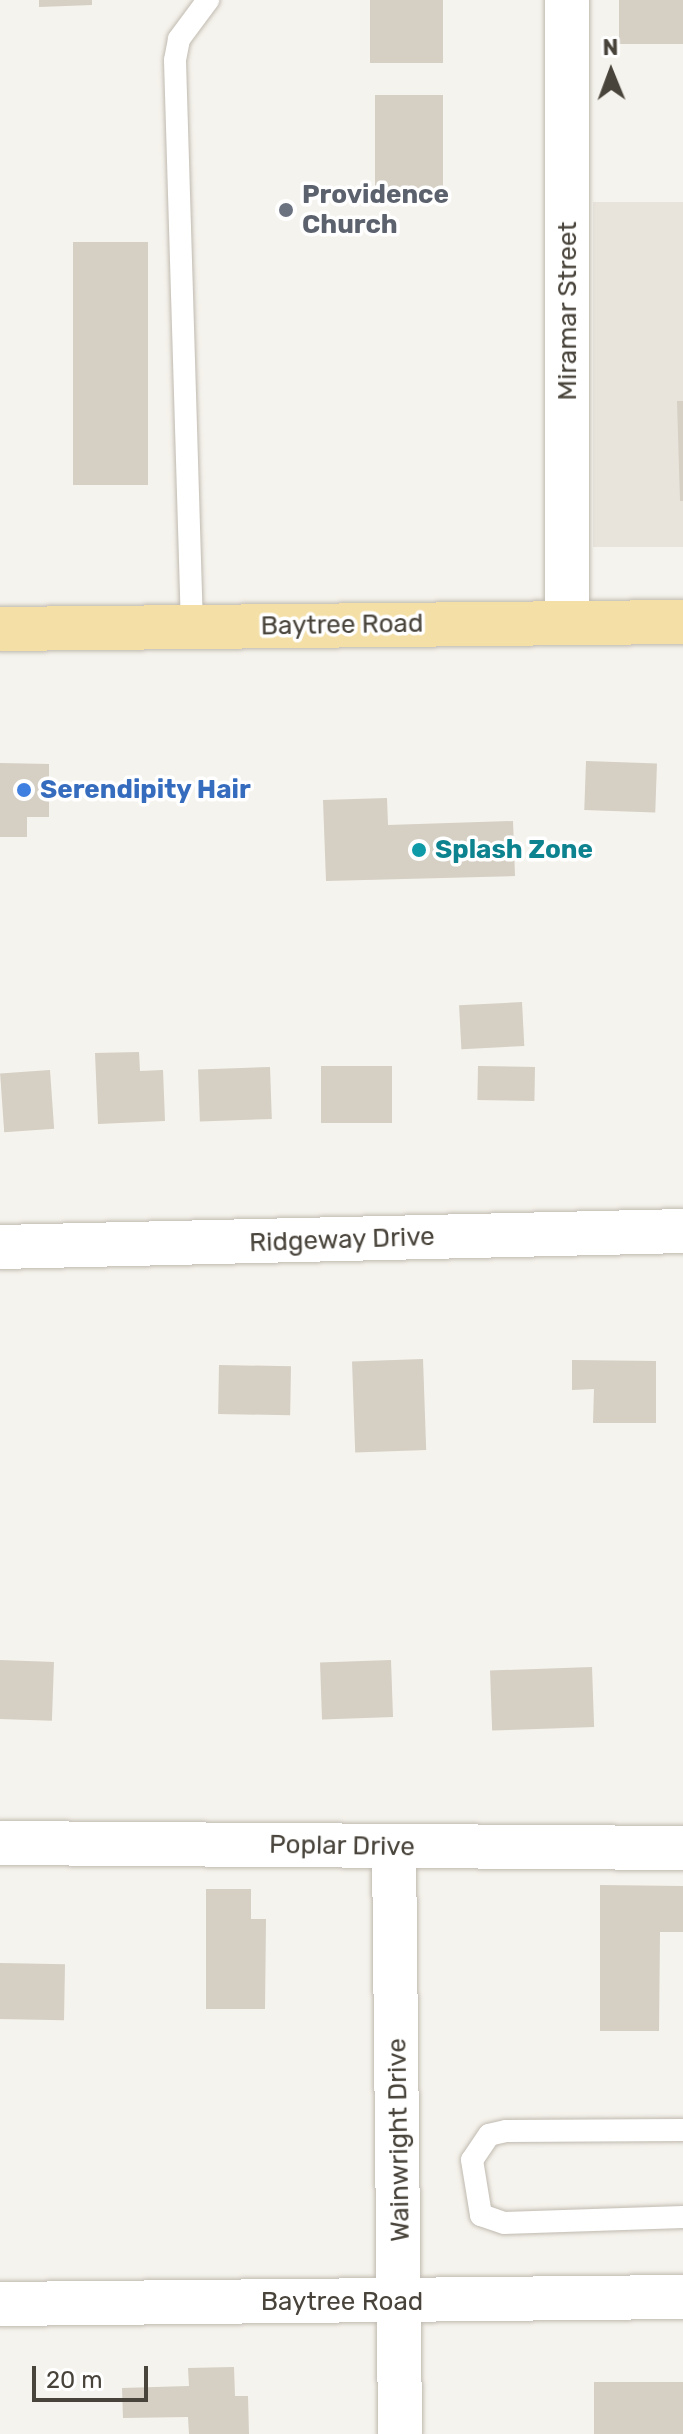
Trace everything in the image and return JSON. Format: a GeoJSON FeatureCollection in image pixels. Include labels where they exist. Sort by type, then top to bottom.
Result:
{"type":"FeatureCollection","features":[{"type":"Feature","properties":{"kind":"main road","name":"Baytree Road"},"geometry":{"type":"LineString","coordinates":[[0,629],[683,622]]}},
{"type":"Feature","properties":{"kind":"street","name":"Miramar Street"},"geometry":{"type":"LineString","coordinates":[[567,0],[567,623]]}},
{"type":"Feature","properties":{"kind":"street","name":"Ridgeway Drive"},"geometry":{"type":"LineString","coordinates":[[0,1247],[683,1231]]}},
{"type":"Feature","properties":{"kind":"street","name":"Poplar Drive"},"geometry":{"type":"LineString","coordinates":[[0,1843],[683,1848]]}},
{"type":"Feature","properties":{"kind":"street","name":"Wainwright Drive"},"geometry":{"type":"LineString","coordinates":[[394,1847],[400,2434]]}},
{"type":"Feature","properties":{"kind":"street","name":"Baytree Road"},"geometry":{"type":"LineString","coordinates":[[0,2304],[683,2297]]}},
{"type":"Feature","properties":{"kind":"lane"},"geometry":{"type":"LineString","coordinates":[[192,627],[175,60],[179,39],[208,0]]}},
{"type":"Feature","properties":{"kind":"lane"},"geometry":{"type":"LineString","coordinates":[[683,2130],[506,2131],[489,2135],[472,2160],[481,2215],[504,2223],[683,2217]]}},
{"type":"Feature","properties":{"kind":"shaded area"},"geometry":{"type":"Polygon","coordinates":[[[593,202],[683,202],[683,547],[593,547],[593,202]]]}},
{"type":"Feature","properties":{"kind":"building"},"geometry":{"type":"Polygon","coordinates":[[[39,0],[92,0],[92,5],[39,7],[39,0]]]}},
{"type":"Feature","properties":{"kind":"building"},"geometry":{"type":"Polygon","coordinates":[[[370,0],[443,0],[443,63],[370,63],[370,0]]]}},
{"type":"Feature","properties":{"kind":"building"},"geometry":{"type":"Polygon","coordinates":[[[619,0],[683,0],[683,44],[619,44],[619,0]]]}},
{"type":"Feature","properties":{"kind":"building"},"geometry":{"type":"Polygon","coordinates":[[[375,95],[443,95],[443,201],[375,201],[375,95]]]}},
{"type":"Feature","properties":{"kind":"building"},"geometry":{"type":"Polygon","coordinates":[[[73,242],[148,242],[148,485],[73,485],[73,242]]]}},
{"type":"Feature","properties":{"kind":"building"},"geometry":{"type":"Polygon","coordinates":[[[677,401],[683,401],[683,501],[680,501],[677,401]]]}},
{"type":"Feature","properties":{"kind":"building"},"geometry":{"type":"Polygon","coordinates":[[[586,761],[657,763],[655,812],[584,810],[586,761]]]}},
{"type":"Feature","properties":{"kind":"building","name":"Serendipity Hair"},"geometry":{"type":"Polygon","coordinates":[[[0,763],[49,764],[49,817],[27,817],[27,837],[0,837],[0,763]]]}},
{"type":"Feature","properties":{"kind":"building","name":"Splash Zone"},"geometry":{"type":"Polygon","coordinates":[[[387,798],[388,825],[513,821],[515,876],[326,881],[323,800],[387,798]]]}},
{"type":"Feature","properties":{"kind":"building"},"geometry":{"type":"Polygon","coordinates":[[[522,1002],[524,1046],[461,1049],[459,1005],[522,1002]]]}},
{"type":"Feature","properties":{"kind":"building"},"geometry":{"type":"Polygon","coordinates":[[[139,1052],[140,1071],[163,1070],[165,1121],[98,1124],[95,1053],[139,1052]]]}},
{"type":"Feature","properties":{"kind":"building"},"geometry":{"type":"Polygon","coordinates":[[[321,1066],[392,1066],[392,1123],[321,1123],[321,1066]]]}},
{"type":"Feature","properties":{"kind":"building"},"geometry":{"type":"Polygon","coordinates":[[[478,1066],[535,1067],[534,1101],[477,1100],[478,1066]]]}},
{"type":"Feature","properties":{"kind":"building"},"geometry":{"type":"Polygon","coordinates":[[[270,1067],[272,1119],[200,1121],[198,1070],[270,1067]]]}},
{"type":"Feature","properties":{"kind":"building"},"geometry":{"type":"Polygon","coordinates":[[[50,1070],[54,1129],[4,1132],[0,1073],[50,1070]]]}},
{"type":"Feature","properties":{"kind":"building"},"geometry":{"type":"Polygon","coordinates":[[[423,1359],[426,1450],[355,1452],[352,1361],[423,1359]]]}},
{"type":"Feature","properties":{"kind":"building"},"geometry":{"type":"Polygon","coordinates":[[[572,1360],[656,1361],[656,1423],[593,1423],[594,1389],[572,1390],[572,1360]]]}},
{"type":"Feature","properties":{"kind":"building"},"geometry":{"type":"Polygon","coordinates":[[[219,1365],[291,1366],[290,1415],[218,1414],[219,1365]]]}},
{"type":"Feature","properties":{"kind":"building"},"geometry":{"type":"Polygon","coordinates":[[[0,1660],[54,1662],[52,1721],[0,1719],[0,1660]]]}},
{"type":"Feature","properties":{"kind":"building"},"geometry":{"type":"Polygon","coordinates":[[[391,1660],[393,1717],[322,1719],[320,1662],[391,1660]]]}},
{"type":"Feature","properties":{"kind":"building"},"geometry":{"type":"Polygon","coordinates":[[[592,1667],[594,1727],[492,1731],[490,1671],[592,1667]]]}},
{"type":"Feature","properties":{"kind":"building"},"geometry":{"type":"Polygon","coordinates":[[[600,1885],[683,1886],[683,1932],[660,1932],[659,2031],[600,2031],[600,1885]]]}},
{"type":"Feature","properties":{"kind":"building"},"geometry":{"type":"Polygon","coordinates":[[[206,1889],[251,1889],[251,1919],[266,1919],[265,2009],[206,2009],[206,1889]]]}},
{"type":"Feature","properties":{"kind":"building"},"geometry":{"type":"Polygon","coordinates":[[[0,1963],[65,1964],[64,2020],[0,2019],[0,1963]]]}},
{"type":"Feature","properties":{"kind":"building"},"geometry":{"type":"Polygon","coordinates":[[[234,2367],[235,2396],[248,2396],[249,2434],[189,2434],[188,2417],[123,2418],[122,2388],[189,2386],[188,2368],[234,2367]]]}},
{"type":"Feature","properties":{"kind":"building"},"geometry":{"type":"Polygon","coordinates":[[[594,2382],[683,2382],[683,2434],[594,2434],[594,2382]]]}},
{"type":"Feature","properties":{"kind":"place","name":"Providence Church"},"geometry":{"type":"Point","coordinates":[286,210]}},
{"type":"Feature","properties":{"kind":"place","name":"Serendipity Hair"},"geometry":{"type":"Point","coordinates":[24,790]}},
{"type":"Feature","properties":{"kind":"place","name":"Splash Zone"},"geometry":{"type":"Point","coordinates":[419,850]}}]}
